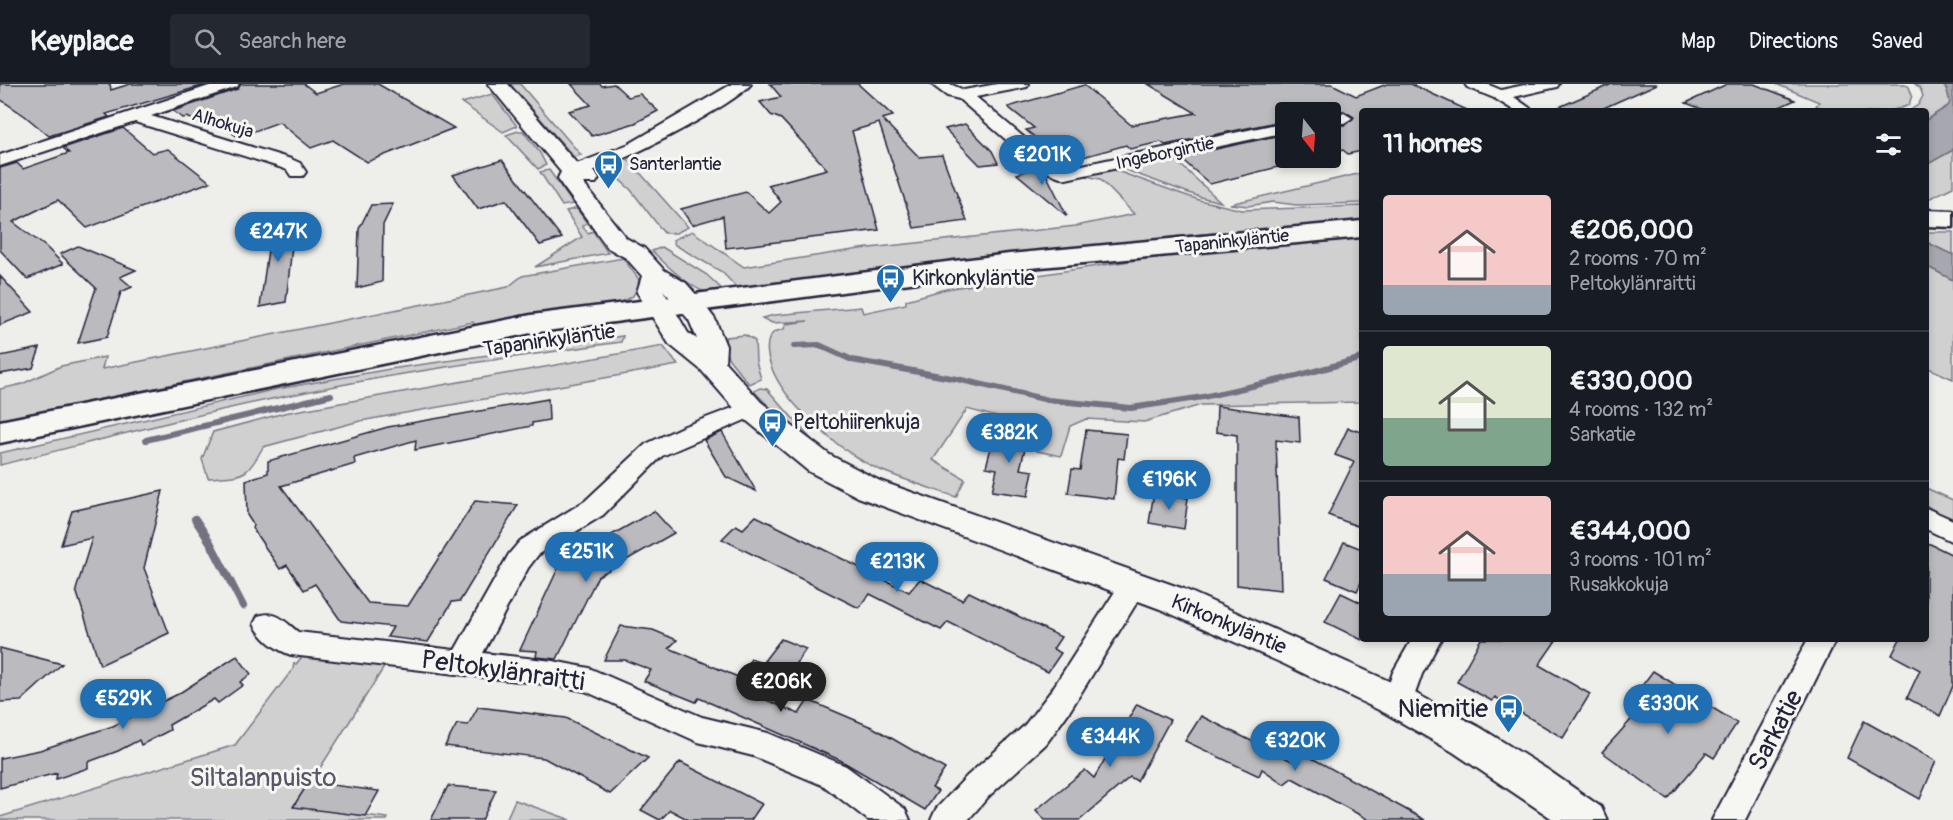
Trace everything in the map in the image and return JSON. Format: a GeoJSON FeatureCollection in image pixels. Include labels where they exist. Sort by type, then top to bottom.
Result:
{"type":"FeatureCollection","features":[{"type":"Feature","properties":{"kind":"main road"},"geometry":{"type":"LineString","coordinates":[[1929,218],[1953,219]]}},
{"type":"Feature","properties":{"kind":"main road","name":"Tapaninkyläntie"},"geometry":{"type":"LineString","coordinates":[[0,447],[221,394],[363,368],[536,341],[663,316],[1013,273],[1102,255],[1359,229]]}},
{"type":"Feature","properties":{"kind":"main road","name":"Tapaninkyläntie"},"geometry":{"type":"LineString","coordinates":[[0,432],[531,324],[663,316]]}},
{"type":"Feature","properties":{"kind":"street"},"geometry":{"type":"LineString","coordinates":[[0,161],[231,84]]}},
{"type":"Feature","properties":{"kind":"street"},"geometry":{"type":"LineString","coordinates":[[498,84],[572,172]]}},
{"type":"Feature","properties":{"kind":"street"},"geometry":{"type":"LineString","coordinates":[[711,364],[713,346],[696,311],[677,288],[655,275],[635,253],[617,243],[569,178],[572,172],[635,148],[670,129],[742,84]]}},
{"type":"Feature","properties":{"kind":"street","name":"Ingeborgintie"},"geometry":{"type":"LineString","coordinates":[[939,84],[953,93],[964,95],[1047,166],[1066,174],[1275,129]]}},
{"type":"Feature","properties":{"kind":"street"},"geometry":{"type":"LineString","coordinates":[[964,95],[1022,84]]}},
{"type":"Feature","properties":{"kind":"street"},"geometry":{"type":"LineString","coordinates":[[1473,84],[1500,95],[1521,108]]}},
{"type":"Feature","properties":{"kind":"street"},"geometry":{"type":"LineString","coordinates":[[1500,95],[1551,84]]}},
{"type":"Feature","properties":{"kind":"street","name":"Alhokuja"},"geometry":{"type":"LineString","coordinates":[[134,116],[285,163],[294,167],[297,172]]}},
{"type":"Feature","properties":{"kind":"street"},"geometry":{"type":"LineString","coordinates":[[655,275],[650,292],[663,316]]}},
{"type":"Feature","properties":{"kind":"street","name":"Kirkonkyläntie"},"geometry":{"type":"LineString","coordinates":[[663,316],[691,350],[711,364],[751,409],[819,463],[869,489],[963,521],[1205,613],[1398,702],[1477,746],[1587,820]]}},
{"type":"Feature","properties":{"kind":"street"},"geometry":{"type":"LineString","coordinates":[[463,663],[518,561],[529,548],[594,508],[654,450],[751,409]]}},
{"type":"Feature","properties":{"kind":"street"},"geometry":{"type":"LineString","coordinates":[[1929,519],[1953,532]]}},
{"type":"Feature","properties":{"kind":"street"},"geometry":{"type":"LineString","coordinates":[[947,820],[978,786],[1035,735],[1061,700],[1133,586]]}},
{"type":"Feature","properties":{"kind":"street","name":"Peltokylänraitti"},"geometry":{"type":"LineString","coordinates":[[268,624],[291,643],[553,673],[589,680],[698,729],[757,743],[835,776],[894,820]]}},
{"type":"Feature","properties":{"kind":"street"},"geometry":{"type":"LineString","coordinates":[[1398,702],[1408,672],[1425,642]]}},
{"type":"Feature","properties":{"kind":"street","name":"Sarkatie"},"geometry":{"type":"LineString","coordinates":[[1728,820],[1820,642]]}},
{"type":"Feature","properties":{"kind":"green space"},"geometry":{"type":"Polygon","coordinates":[[[510,84],[520,84],[581,155],[574,157],[510,84]]]}},
{"type":"Feature","properties":{"kind":"green space"},"geometry":{"type":"Polygon","coordinates":[[[1776,84],[1905,84],[1912,95],[1909,105],[1900,108],[1823,108],[1816,106],[1819,102],[1776,84]]]}},
{"type":"Feature","properties":{"kind":"green space"},"geometry":{"type":"Polygon","coordinates":[[[1915,84],[1942,84],[1947,90],[1950,102],[1948,106],[1929,118],[1929,108],[1914,108],[1923,96],[1920,88],[1915,84]]]}},
{"type":"Feature","properties":{"kind":"green space"},"geometry":{"type":"Polygon","coordinates":[[[492,94],[517,126],[503,132],[462,103],[492,94]]]}},
{"type":"Feature","properties":{"kind":"green space"},"geometry":{"type":"Polygon","coordinates":[[[523,131],[546,165],[538,169],[506,135],[523,131]]]}},
{"type":"Feature","properties":{"kind":"green space"},"geometry":{"type":"Polygon","coordinates":[[[1953,150],[1953,187],[1929,199],[1929,163],[1953,150]]]}},
{"type":"Feature","properties":{"kind":"green space"},"geometry":{"type":"Polygon","coordinates":[[[1171,156],[1221,202],[1200,197],[1117,167],[1171,156]]]}},
{"type":"Feature","properties":{"kind":"green space"},"geometry":{"type":"Polygon","coordinates":[[[627,158],[688,227],[676,233],[664,233],[631,190],[611,172],[610,167],[627,158]]]}},
{"type":"Feature","properties":{"kind":"green space"},"geometry":{"type":"Polygon","coordinates":[[[1111,169],[1199,200],[1242,210],[1359,206],[1359,221],[1180,236],[873,274],[742,293],[722,272],[675,245],[673,240],[692,231],[744,267],[860,249],[1076,226],[1134,214],[1100,179],[1082,175],[1111,169]]]}},
{"type":"Feature","properties":{"kind":"green space"},"geometry":{"type":"Polygon","coordinates":[[[549,170],[573,204],[562,206],[540,172],[549,170]]]}},
{"type":"Feature","properties":{"kind":"green space"},"geometry":{"type":"Polygon","coordinates":[[[1359,174],[1359,203],[1296,205],[1273,202],[1248,206],[1230,204],[1359,174]]]}},
{"type":"Feature","properties":{"kind":"green space"},"geometry":{"type":"Polygon","coordinates":[[[577,209],[587,223],[582,226],[588,233],[593,231],[608,253],[535,267],[582,237],[566,211],[577,209]]]}},
{"type":"Feature","properties":{"kind":"green space"},"geometry":{"type":"Polygon","coordinates":[[[1929,232],[1953,232],[1953,255],[1929,243],[1929,232]]]}},
{"type":"Feature","properties":{"kind":"green space"},"geometry":{"type":"Polygon","coordinates":[[[1359,237],[1359,402],[1201,405],[1144,422],[1086,419],[1070,426],[1061,456],[1037,451],[1032,426],[967,409],[933,460],[965,479],[956,497],[878,469],[848,452],[816,426],[788,396],[778,381],[768,357],[767,348],[774,332],[784,329],[786,324],[808,321],[772,323],[762,318],[861,307],[863,313],[906,304],[906,300],[946,289],[1156,257],[1359,237]]]}},
{"type":"Feature","properties":{"kind":"green space"},"geometry":{"type":"Polygon","coordinates":[[[662,247],[707,275],[725,292],[712,293],[695,288],[652,251],[662,247]]]}},
{"type":"Feature","properties":{"kind":"green space"},"geometry":{"type":"Polygon","coordinates":[[[623,258],[640,284],[633,296],[620,303],[475,325],[473,322],[0,420],[0,389],[22,384],[61,366],[105,357],[102,369],[508,287],[522,276],[623,258]]]}},
{"type":"Feature","properties":{"kind":"green space"},"geometry":{"type":"Polygon","coordinates":[[[1929,268],[1953,280],[1953,379],[1929,368],[1929,268]]]}},
{"type":"Feature","properties":{"kind":"green space"},"geometry":{"type":"Polygon","coordinates":[[[745,335],[755,341],[756,361],[761,379],[749,384],[729,359],[723,346],[726,337],[745,335]]]}},
{"type":"Feature","properties":{"kind":"green space"},"geometry":{"type":"Polygon","coordinates":[[[623,336],[621,342],[421,371],[263,401],[0,465],[0,453],[277,389],[390,369],[623,336]]]}},
{"type":"Feature","properties":{"kind":"green space"},"geometry":{"type":"Polygon","coordinates":[[[663,346],[678,365],[360,421],[263,447],[252,465],[236,475],[208,478],[202,459],[213,432],[284,413],[663,346]]]}},
{"type":"Feature","properties":{"kind":"green space"},"geometry":{"type":"Polygon","coordinates":[[[760,388],[767,389],[812,440],[778,416],[754,391],[760,388]]]}},
{"type":"Feature","properties":{"kind":"green space"},"geometry":{"type":"Polygon","coordinates":[[[1929,489],[1953,500],[1953,523],[1929,507],[1929,489]]]}},
{"type":"Feature","properties":{"kind":"green space","name":"Siltalanpuisto"},"geometry":{"type":"Polygon","coordinates":[[[304,654],[386,664],[296,806],[388,818],[387,820],[0,820],[0,817],[235,745],[293,669],[294,663],[296,664],[304,654]]]}},
{"type":"Feature","properties":{"kind":"green space"},"geometry":{"type":"Polygon","coordinates":[[[515,800],[571,820],[506,820],[515,800]]]}},
{"type":"Feature","properties":{"kind":"shaded area"},"geometry":{"type":"Polygon","coordinates":[[[1942,84],[1953,84],[1953,150],[1929,163],[1929,118],[1948,106],[1950,102],[1947,90],[1942,84]]]}},
{"type":"Feature","properties":{"kind":"shaded area"},"geometry":{"type":"Polygon","coordinates":[[[1929,243],[1953,255],[1953,280],[1929,268],[1929,243]]]}},
{"type":"Feature","properties":{"kind":"building"},"geometry":{"type":"Polygon","coordinates":[[[0,84],[110,84],[111,90],[130,84],[208,84],[106,114],[109,117],[49,136],[0,99],[0,84]]]}},
{"type":"Feature","properties":{"kind":"building"},"geometry":{"type":"Polygon","coordinates":[[[241,84],[304,84],[316,93],[344,84],[378,84],[454,128],[367,162],[333,140],[311,148],[279,122],[238,137],[211,119],[200,123],[187,117],[183,118],[173,111],[238,89],[241,84]]]}},
{"type":"Feature","properties":{"kind":"building"},"geometry":{"type":"Polygon","coordinates":[[[571,84],[600,84],[602,86],[614,84],[628,97],[640,94],[658,111],[635,123],[592,136],[569,111],[591,105],[571,84]]]}},
{"type":"Feature","properties":{"kind":"building"},"geometry":{"type":"Polygon","coordinates":[[[770,84],[858,84],[893,116],[882,119],[919,157],[942,155],[967,221],[914,228],[879,123],[852,131],[879,230],[726,248],[723,216],[692,225],[681,209],[746,192],[769,213],[781,202],[768,185],[827,169],[781,119],[771,115],[760,102],[781,97],[770,84]]]}},
{"type":"Feature","properties":{"kind":"building"},"geometry":{"type":"Polygon","coordinates":[[[1148,84],[1332,84],[1356,96],[1387,84],[1411,84],[1463,108],[1359,108],[1359,152],[1348,154],[1341,150],[1341,125],[1345,125],[1354,117],[1341,111],[1341,102],[1275,102],[1275,122],[1165,145],[1161,142],[1130,149],[1126,145],[1065,162],[1026,130],[1034,128],[1008,107],[1084,85],[1131,125],[1196,113],[1148,84]]]}},
{"type":"Feature","properties":{"kind":"building"},"geometry":{"type":"Polygon","coordinates":[[[1612,84],[1657,84],[1604,108],[1557,108],[1612,84]]]}},
{"type":"Feature","properties":{"kind":"building"},"geometry":{"type":"Polygon","coordinates":[[[1727,84],[1754,84],[1795,100],[1778,108],[1699,108],[1686,103],[1727,84]]]}},
{"type":"Feature","properties":{"kind":"building"},"geometry":{"type":"Polygon","coordinates":[[[965,124],[992,151],[998,163],[980,165],[945,129],[965,124]]]}},
{"type":"Feature","properties":{"kind":"building"},"geometry":{"type":"Polygon","coordinates":[[[123,128],[152,153],[168,149],[210,182],[87,228],[58,200],[13,222],[46,247],[63,264],[27,279],[0,250],[0,168],[17,163],[23,169],[69,153],[63,148],[123,128]]]}},
{"type":"Feature","properties":{"kind":"building"},"geometry":{"type":"Polygon","coordinates":[[[1275,136],[1275,168],[1210,184],[1179,157],[1275,136]]]}},
{"type":"Feature","properties":{"kind":"building"},"geometry":{"type":"Polygon","coordinates":[[[502,160],[562,238],[540,245],[506,200],[478,209],[453,175],[502,160]]]}},
{"type":"Feature","properties":{"kind":"building"},"geometry":{"type":"Polygon","coordinates":[[[1035,168],[1046,174],[1067,216],[1017,174],[1035,168]]]}},
{"type":"Feature","properties":{"kind":"building"},"geometry":{"type":"Polygon","coordinates":[[[393,204],[383,225],[382,282],[357,288],[359,229],[371,205],[393,204]]]}},
{"type":"Feature","properties":{"kind":"building"},"geometry":{"type":"Polygon","coordinates":[[[295,218],[286,302],[260,307],[272,222],[295,218]]]}},
{"type":"Feature","properties":{"kind":"building"},"geometry":{"type":"Polygon","coordinates":[[[78,246],[136,270],[120,277],[132,287],[121,292],[107,337],[78,343],[96,288],[60,254],[78,246]]]}},
{"type":"Feature","properties":{"kind":"building"},"geometry":{"type":"Polygon","coordinates":[[[0,276],[33,312],[0,325],[0,276]]]}},
{"type":"Feature","properties":{"kind":"building"},"geometry":{"type":"Polygon","coordinates":[[[40,348],[33,368],[0,374],[0,356],[40,348]]]}},
{"type":"Feature","properties":{"kind":"building"},"geometry":{"type":"Polygon","coordinates":[[[548,399],[549,420],[532,423],[532,426],[415,450],[416,440],[354,458],[355,464],[281,486],[368,603],[408,606],[475,501],[518,505],[460,601],[452,602],[428,642],[387,637],[393,627],[341,621],[315,584],[304,590],[287,565],[280,569],[252,528],[254,526],[247,515],[246,480],[268,473],[268,461],[388,427],[548,399]]]}},
{"type":"Feature","properties":{"kind":"building"},"geometry":{"type":"Polygon","coordinates":[[[1217,406],[1299,417],[1300,443],[1276,440],[1281,590],[1237,585],[1237,435],[1216,432],[1217,406]]]}},
{"type":"Feature","properties":{"kind":"building"},"geometry":{"type":"Polygon","coordinates":[[[1348,428],[1359,431],[1359,521],[1357,526],[1328,515],[1354,462],[1335,455],[1348,428]]]}},
{"type":"Feature","properties":{"kind":"building"},"geometry":{"type":"Polygon","coordinates":[[[1086,430],[1127,434],[1124,459],[1118,458],[1114,499],[1068,493],[1072,469],[1080,470],[1086,430]]]}},
{"type":"Feature","properties":{"kind":"building"},"geometry":{"type":"Polygon","coordinates":[[[995,431],[1028,436],[1020,469],[1033,471],[1028,496],[992,491],[997,469],[986,467],[995,431]]]}},
{"type":"Feature","properties":{"kind":"building"},"geometry":{"type":"Polygon","coordinates":[[[722,432],[756,491],[726,477],[704,440],[722,432]]]}},
{"type":"Feature","properties":{"kind":"building"},"geometry":{"type":"Polygon","coordinates":[[[163,491],[144,568],[169,633],[100,665],[76,590],[92,538],[61,545],[72,511],[163,491]]]}},
{"type":"Feature","properties":{"kind":"building"},"geometry":{"type":"Polygon","coordinates":[[[1154,492],[1188,498],[1184,529],[1149,523],[1154,492]]]}},
{"type":"Feature","properties":{"kind":"building"},"geometry":{"type":"Polygon","coordinates":[[[654,511],[674,533],[598,576],[557,659],[536,657],[537,651],[520,650],[560,564],[654,511]]]}},
{"type":"Feature","properties":{"kind":"building"},"geometry":{"type":"Polygon","coordinates":[[[756,516],[909,592],[920,579],[962,600],[969,592],[1061,637],[1053,649],[1061,653],[1048,672],[948,622],[941,630],[870,594],[859,608],[722,539],[736,525],[743,529],[756,516]]]}},
{"type":"Feature","properties":{"kind":"building"},"geometry":{"type":"Polygon","coordinates":[[[1344,542],[1359,548],[1357,591],[1326,578],[1344,542]]]}},
{"type":"Feature","properties":{"kind":"building"},"geometry":{"type":"Polygon","coordinates":[[[1929,543],[1953,555],[1953,686],[1940,716],[1907,698],[1920,670],[1892,655],[1898,642],[1929,642],[1929,543]]]}},
{"type":"Feature","properties":{"kind":"building"},"geometry":{"type":"Polygon","coordinates":[[[1341,593],[1359,602],[1359,639],[1325,622],[1341,593]]]}},
{"type":"Feature","properties":{"kind":"building"},"geometry":{"type":"Polygon","coordinates":[[[621,626],[653,630],[677,640],[669,648],[738,677],[751,659],[778,670],[759,697],[799,714],[808,700],[874,728],[945,769],[932,788],[938,791],[925,810],[840,760],[699,698],[696,702],[644,681],[651,670],[625,660],[604,660],[621,626]]]}},
{"type":"Feature","properties":{"kind":"building"},"geometry":{"type":"Polygon","coordinates":[[[781,639],[806,649],[790,672],[764,661],[781,639]]]}},
{"type":"Feature","properties":{"kind":"building"},"geometry":{"type":"Polygon","coordinates":[[[1479,642],[1555,642],[1539,665],[1590,694],[1563,738],[1495,697],[1492,701],[1457,682],[1479,642]]]}},
{"type":"Feature","properties":{"kind":"building"},"geometry":{"type":"Polygon","coordinates":[[[0,648],[62,664],[21,701],[0,702],[0,648]]]}},
{"type":"Feature","properties":{"kind":"building"},"geometry":{"type":"Polygon","coordinates":[[[237,656],[251,674],[240,682],[243,685],[218,703],[214,699],[169,725],[170,730],[141,745],[139,740],[88,762],[88,768],[56,779],[57,773],[0,788],[0,758],[40,750],[113,726],[178,694],[237,656]]]}},
{"type":"Feature","properties":{"kind":"building"},"geometry":{"type":"Polygon","coordinates":[[[1653,671],[1737,723],[1714,758],[1706,753],[1668,799],[1602,752],[1639,711],[1628,704],[1653,671]]]}},
{"type":"Feature","properties":{"kind":"building"},"geometry":{"type":"Polygon","coordinates":[[[1137,704],[1170,720],[1137,781],[1130,777],[1080,820],[1045,820],[1036,810],[1085,770],[1094,778],[1137,704]]]}},
{"type":"Feature","properties":{"kind":"building"},"geometry":{"type":"Polygon","coordinates":[[[478,707],[566,718],[648,758],[610,794],[544,758],[445,746],[457,724],[468,725],[478,707]]]}},
{"type":"Feature","properties":{"kind":"building"},"geometry":{"type":"Polygon","coordinates":[[[1201,716],[1292,761],[1299,751],[1425,820],[1369,820],[1292,778],[1284,784],[1262,769],[1259,776],[1185,741],[1201,716]]]}},
{"type":"Feature","properties":{"kind":"building"},"geometry":{"type":"Polygon","coordinates":[[[1864,721],[1936,761],[1920,799],[1847,758],[1864,721]]]}},
{"type":"Feature","properties":{"kind":"building"},"geometry":{"type":"Polygon","coordinates":[[[680,762],[762,804],[751,820],[689,820],[670,810],[660,820],[641,810],[680,762]]]}},
{"type":"Feature","properties":{"kind":"building"},"geometry":{"type":"Polygon","coordinates":[[[309,782],[379,791],[365,816],[293,807],[309,782]]]}},
{"type":"Feature","properties":{"kind":"building"},"geometry":{"type":"Polygon","coordinates":[[[448,786],[496,790],[482,820],[431,820],[448,786]]]}},
{"type":"Feature","properties":{"kind":"waterway"},"geometry":{"type":"LineString","coordinates":[[794,346],[819,345],[852,360],[957,379],[1048,400],[1131,408],[1203,397],[1297,376],[1359,359]]}},
{"type":"Feature","properties":{"kind":"waterway"},"geometry":{"type":"LineString","coordinates":[[146,440],[331,395]]}},
{"type":"Feature","properties":{"kind":"waterway"},"geometry":{"type":"LineString","coordinates":[[195,519],[210,542],[243,606]]}},
{"type":"Feature","properties":{"kind":"place","name":"Santerlantie"},"geometry":{"type":"Point","coordinates":[608,190]}},
{"type":"Feature","properties":{"kind":"place","name":"Kirkonkyläntie"},"geometry":{"type":"Point","coordinates":[891,304]}},
{"type":"Feature","properties":{"kind":"place","name":"Peltohiirenkuja"},"geometry":{"type":"Point","coordinates":[772,448]}},
{"type":"Feature","properties":{"kind":"place","name":"Niemitie"},"geometry":{"type":"Point","coordinates":[1509,734]}}]}
